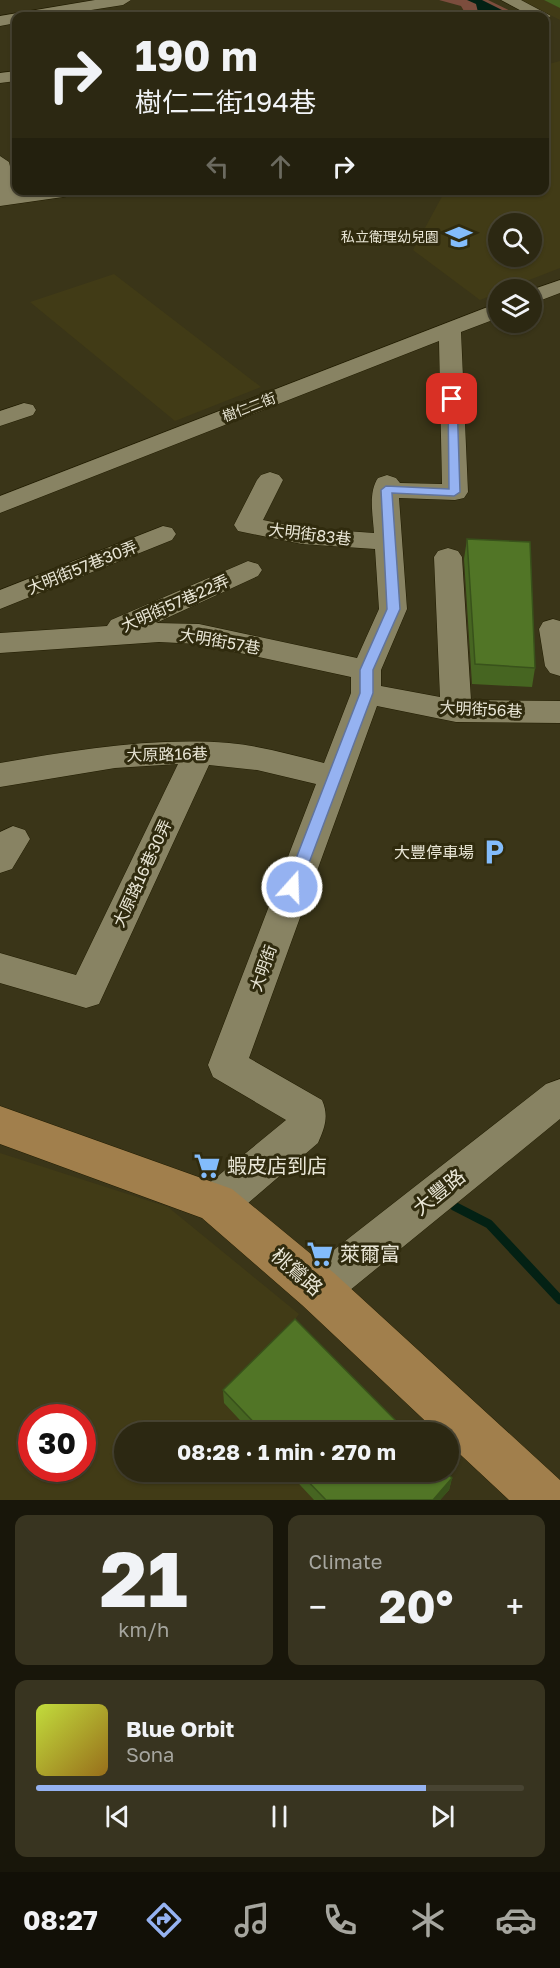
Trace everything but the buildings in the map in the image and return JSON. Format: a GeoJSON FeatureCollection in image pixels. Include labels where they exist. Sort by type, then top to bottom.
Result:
{"type":"FeatureCollection","features":[{"type":"Feature","properties":{"kind":"main road","name":"桃鶯路"},"geometry":{"type":"LineString","coordinates":[[0,1125],[217,1203],[318,1289],[545,1500]]}},
{"type":"Feature","properties":{"kind":"street"},"geometry":{"type":"LineString","coordinates":[[52,12],[123,0]]}},
{"type":"Feature","properties":{"kind":"street"},"geometry":{"type":"LineString","coordinates":[[509,0],[534,12]]}},
{"type":"Feature","properties":{"kind":"street"},"geometry":{"type":"LineString","coordinates":[[0,162],[4,200],[37,195]]}},
{"type":"Feature","properties":{"kind":"street"},"geometry":{"type":"LineString","coordinates":[[542,293],[560,286]]}},
{"type":"Feature","properties":{"kind":"street","name":"樹仁二街"},"geometry":{"type":"LineString","coordinates":[[0,505],[488,314]]}},
{"type":"Feature","properties":{"kind":"street","name":"大明街"},"geometry":{"type":"LineString","coordinates":[[217,1203],[304,1130],[308,1112],[227,1065],[393,609],[387,487],[454,492],[450,329]]}},
{"type":"Feature","properties":{"kind":"street"},"geometry":{"type":"LineString","coordinates":[[0,419],[24,410]]}},
{"type":"Feature","properties":{"kind":"street","name":"大明街83巷"},"geometry":{"type":"LineString","coordinates":[[270,480],[247,525],[302,536],[388,542]]}},
{"type":"Feature","properties":{"kind":"street","name":"大明街57巷30弄"},"geometry":{"type":"LineString","coordinates":[[0,600],[163,534]]}},
{"type":"Feature","properties":{"kind":"street"},"geometry":{"type":"LineString","coordinates":[[448,557],[456,711]]}},
{"type":"Feature","properties":{"kind":"street","name":"大明街57巷22弄"},"geometry":{"type":"LineString","coordinates":[[101,636],[248,570]]}},
{"type":"Feature","properties":{"kind":"street"},"geometry":{"type":"LineString","coordinates":[[553,629],[560,666]]}},
{"type":"Feature","properties":{"kind":"street","name":"大明街57巷"},"geometry":{"type":"LineString","coordinates":[[0,643],[159,632],[199,634],[366,681]]}},
{"type":"Feature","properties":{"kind":"street","name":"大明街56巷"},"geometry":{"type":"LineString","coordinates":[[366,681],[456,711],[560,712]]}},
{"type":"Feature","properties":{"kind":"street","name":"大原路16巷"},"geometry":{"type":"LineString","coordinates":[[0,774],[112,755],[199,753],[233,755],[333,777]]}},
{"type":"Feature","properties":{"kind":"street","name":"大原路16巷30弄"},"geometry":{"type":"LineString","coordinates":[[0,968],[86,993],[199,753]]}},
{"type":"Feature","properties":{"kind":"street","name":"大豐路"},"geometry":{"type":"LineString","coordinates":[[318,1289],[560,1096]]}},
{"type":"Feature","properties":{"kind":"shaded area"},"geometry":{"type":"Polygon","coordinates":[[[439,0],[488,0],[513,12],[465,12],[461,6],[439,0]]]}},
{"type":"Feature","properties":{"kind":"shaded area"},"geometry":{"type":"Polygon","coordinates":[[[467,0],[482,0],[506,12],[478,12],[476,4],[467,0]]]}},
{"type":"Feature","properties":{"kind":"shaded area"},"geometry":{"type":"Polygon","coordinates":[[[520,0],[560,0],[560,20],[549,14],[549,12],[544,12],[520,0]]]}},
{"type":"Feature","properties":{"kind":"shaded area","name":"私立衛理幼兒園"},"geometry":{"type":"Polygon","coordinates":[[[560,61],[560,268],[532,279],[488,279],[488,297],[480,300],[413,250],[443,195],[549,195],[549,64],[560,61]]]}},
{"type":"Feature","properties":{"kind":"shaded area"},"geometry":{"type":"Polygon","coordinates":[[[114,274],[261,387],[175,421],[30,302],[114,274]]]}},
{"type":"Feature","properties":{"kind":"shaded area"},"geometry":{"type":"Polygon","coordinates":[[[0,1153],[168,1207],[299,1314],[235,1403],[255,1422],[114,1422],[114,1482],[316,1482],[335,1500],[0,1500],[0,1153]]]}},
{"type":"Feature","properties":{"kind":"waterway"},"geometry":{"type":"LineString","coordinates":[[454,1206],[489,1224],[560,1300]]}},
{"type":"Feature","properties":{"kind":"place","name":"私立衛理幼兒園"},"geometry":{"type":"Point","coordinates":[459,237]}},
{"type":"Feature","properties":{"kind":"place","name":"大豐停車場"},"geometry":{"type":"Point","coordinates":[494,852]}},
{"type":"Feature","properties":{"kind":"place","name":"蝦皮店到店"},"geometry":{"type":"Point","coordinates":[207,1166]}},
{"type":"Feature","properties":{"kind":"place","name":"萊爾富"},"geometry":{"type":"Point","coordinates":[320,1254]}},
{"type":"Feature","properties":{"kind":"route"},"geometry":{"type":"LineString","coordinates":[[292,887],[366,693],[366,670],[393,609],[385,504],[386,490],[454,492],[452,399]]}}]}
